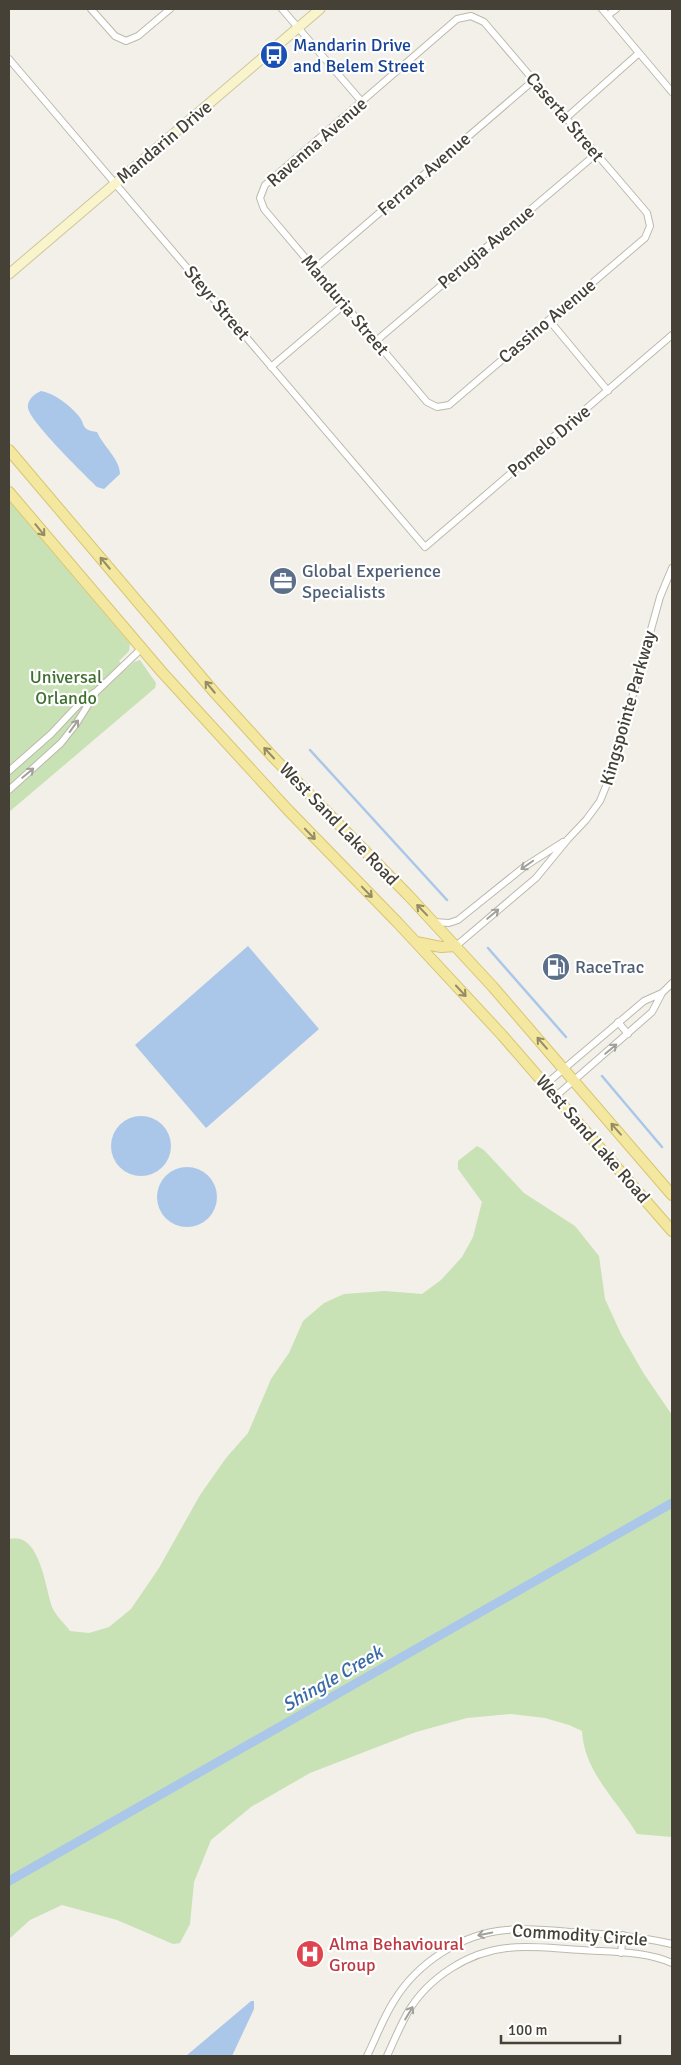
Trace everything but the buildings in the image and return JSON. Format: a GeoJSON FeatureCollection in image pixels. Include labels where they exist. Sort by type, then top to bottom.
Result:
{"type":"FeatureCollection","features":[{"type":"Feature","properties":{"kind":"main road","name":"West Sand Lake Road"},"geometry":{"type":"LineString","coordinates":[[9,450],[242,724],[456,946],[564,1068],[672,1195]]}},
{"type":"Feature","properties":{"kind":"main road","name":"West Sand Lake Road"},"geometry":{"type":"LineString","coordinates":[[9,492],[141,649],[288,810],[415,942],[546,1084],[672,1231]]}},
{"type":"Feature","properties":{"kind":"main road"},"geometry":{"type":"LineString","coordinates":[[415,942],[434,947],[456,946]]}},
{"type":"Feature","properties":{"kind":"street"},"geometry":{"type":"LineString","coordinates":[[91,9],[115,36],[126,40],[138,36],[170,9]]}},
{"type":"Feature","properties":{"kind":"street"},"geometry":{"type":"LineString","coordinates":[[282,9],[362,102]]}},
{"type":"Feature","properties":{"kind":"street","name":"Mandarin Drive"},"geometry":{"type":"LineString","coordinates":[[9,274],[320,9]]}},
{"type":"Feature","properties":{"kind":"street"},"geometry":{"type":"LineString","coordinates":[[602,9],[672,92]]}},
{"type":"Feature","properties":{"kind":"street"},"geometry":{"type":"LineString","coordinates":[[608,15],[616,9]]}},
{"type":"Feature","properties":{"kind":"street","name":"Caserta Street"},"geometry":{"type":"LineString","coordinates":[[471,16],[484,22],[534,80],[647,213],[650,226]]}},
{"type":"Feature","properties":{"kind":"street","name":"Ravenna Avenue"},"geometry":{"type":"LineString","coordinates":[[260,198],[265,185],[457,20],[471,16]]}},
{"type":"Feature","properties":{"kind":"street"},"geometry":{"type":"LineString","coordinates":[[566,118],[639,53]]}},
{"type":"Feature","properties":{"kind":"street","name":"Steyr Street"},"geometry":{"type":"LineString","coordinates":[[9,59],[425,547]]}},
{"type":"Feature","properties":{"kind":"street","name":"Ferrara Avenue"},"geometry":{"type":"LineString","coordinates":[[314,269],[534,80]]}},
{"type":"Feature","properties":{"kind":"street","name":"Perugia Avenue"},"geometry":{"type":"LineString","coordinates":[[376,341],[596,154]]}},
{"type":"Feature","properties":{"kind":"street","name":"Manduria Street"},"geometry":{"type":"LineString","coordinates":[[260,198],[264,209],[314,269],[427,402],[437,407]]}},
{"type":"Feature","properties":{"kind":"street","name":"Cassino Avenue"},"geometry":{"type":"LineString","coordinates":[[437,407],[449,405],[644,238],[650,226]]}},
{"type":"Feature","properties":{"kind":"street"},"geometry":{"type":"LineString","coordinates":[[272,367],[345,304]]}},
{"type":"Feature","properties":{"kind":"street"},"geometry":{"type":"LineString","coordinates":[[549,320],[608,391]]}},
{"type":"Feature","properties":{"kind":"street","name":"Pomelo Drive"},"geometry":{"type":"LineString","coordinates":[[425,547],[672,335]]}},
{"type":"Feature","properties":{"kind":"street","name":"Kingspointe Parkway"},"geometry":{"type":"LineString","coordinates":[[456,946],[536,878],[568,839],[591,815],[600,801],[607,783],[660,597],[672,568]]}},
{"type":"Feature","properties":{"kind":"street"},"geometry":{"type":"LineString","coordinates":[[9,771],[51,734],[82,701],[96,691],[141,649]]}},
{"type":"Feature","properties":{"kind":"street"},"geometry":{"type":"LineString","coordinates":[[9,790],[61,743],[76,724],[96,691]]}},
{"type":"Feature","properties":{"kind":"street","name":"Kingspointe Parkway"},"geometry":{"type":"LineString","coordinates":[[434,922],[449,923],[458,920],[524,867],[568,839]]}},
{"type":"Feature","properties":{"kind":"street"},"geometry":{"type":"LineString","coordinates":[[556,1096],[652,1012],[662,993],[672,983]]}},
{"type":"Feature","properties":{"kind":"street"},"geometry":{"type":"LineString","coordinates":[[546,1084],[644,1001],[662,993]]}},
{"type":"Feature","properties":{"kind":"street"},"geometry":{"type":"LineString","coordinates":[[618,1022],[628,1034]]}},
{"type":"Feature","properties":{"kind":"street","name":"Commodity Circle"},"geometry":{"type":"LineString","coordinates":[[367,2056],[394,2001],[418,1971],[449,1948],[476,1936],[518,1929],[623,1935],[672,1944]]}},
{"type":"Feature","properties":{"kind":"street"},"geometry":{"type":"LineString","coordinates":[[621,1953],[623,1935]]}},
{"type":"Feature","properties":{"kind":"street","name":"Commodity Circle"},"geometry":{"type":"LineString","coordinates":[[387,2056],[409,2010],[422,1994],[452,1968],[482,1953],[506,1948],[529,1947],[621,1953],[672,1963]]}},
{"type":"Feature","properties":{"kind":"green space","name":"Universal Orlando"},"geometry":{"type":"Polygon","coordinates":[[[9,501],[130,644],[129,651],[119,661],[126,669],[134,662],[140,660],[156,683],[155,688],[9,812],[9,501]]]}},
{"type":"Feature","properties":{"kind":"green space"},"geometry":{"type":"Polygon","coordinates":[[[477,1146],[484,1150],[524,1193],[575,1226],[599,1256],[605,1299],[621,1334],[644,1374],[672,1415],[672,1837],[637,1834],[595,1773],[584,1746],[582,1731],[545,1718],[511,1714],[467,1718],[416,1732],[310,1773],[251,1807],[211,1840],[194,1882],[190,1924],[180,1943],[173,1944],[117,1920],[62,1905],[30,1920],[9,1939],[9,1539],[20,1539],[28,1544],[35,1553],[44,1576],[53,1609],[70,1631],[89,1633],[109,1627],[131,1609],[159,1568],[200,1495],[226,1458],[248,1433],[271,1379],[289,1353],[303,1321],[324,1303],[344,1294],[385,1291],[422,1294],[441,1280],[462,1257],[473,1237],[482,1202],[458,1169],[458,1161],[477,1146]]]}},
{"type":"Feature","properties":{"kind":"water"},"geometry":{"type":"Polygon","coordinates":[[[41,391],[56,397],[70,407],[88,430],[97,432],[114,458],[120,474],[104,489],[97,487],[70,460],[31,415],[28,408],[29,402],[41,391]]]}},
{"type":"Feature","properties":{"kind":"water"},"geometry":{"type":"Polygon","coordinates":[[[248,946],[319,1029],[206,1128],[135,1045],[248,946]]]}},
{"type":"Feature","properties":{"kind":"water"},"geometry":{"type":"Polygon","coordinates":[[[135,1116],[147,1116],[158,1121],[166,1129],[171,1140],[169,1158],[158,1171],[147,1176],[135,1176],[124,1171],[116,1163],[111,1152],[111,1140],[116,1129],[124,1121],[135,1116]]]}},
{"type":"Feature","properties":{"kind":"water"},"geometry":{"type":"Polygon","coordinates":[[[181,1167],[193,1167],[204,1172],[212,1180],[217,1191],[215,1209],[204,1222],[193,1227],[181,1227],[170,1222],[162,1214],[157,1203],[157,1191],[162,1180],[170,1172],[181,1167]]]}},
{"type":"Feature","properties":{"kind":"water"},"geometry":{"type":"Polygon","coordinates":[[[251,2001],[254,2001],[254,2009],[232,2056],[186,2056],[251,2001]]]}},
{"type":"Feature","properties":{"kind":"waterway"},"geometry":{"type":"LineString","coordinates":[[310,750],[447,900]]}},
{"type":"Feature","properties":{"kind":"waterway"},"geometry":{"type":"LineString","coordinates":[[488,948],[566,1037]]}},
{"type":"Feature","properties":{"kind":"waterway"},"geometry":{"type":"LineString","coordinates":[[602,1076],[662,1147]]}},
{"type":"Feature","properties":{"kind":"waterway","name":"Shingle Creek"},"geometry":{"type":"LineString","coordinates":[[9,1881],[672,1503]]}},
{"type":"Feature","properties":{"kind":"place","name":"Mandarin Drive and Belem Street"},"geometry":{"type":"Point","coordinates":[274,55]}},
{"type":"Feature","properties":{"kind":"place","name":"Global Experience Specialists"},"geometry":{"type":"Point","coordinates":[283,581]}},
{"type":"Feature","properties":{"kind":"place","name":"RaceTrac"},"geometry":{"type":"Point","coordinates":[556,967]}},
{"type":"Feature","properties":{"kind":"place","name":"Alma Behavioural Group"},"geometry":{"type":"Point","coordinates":[310,1954]}}]}
